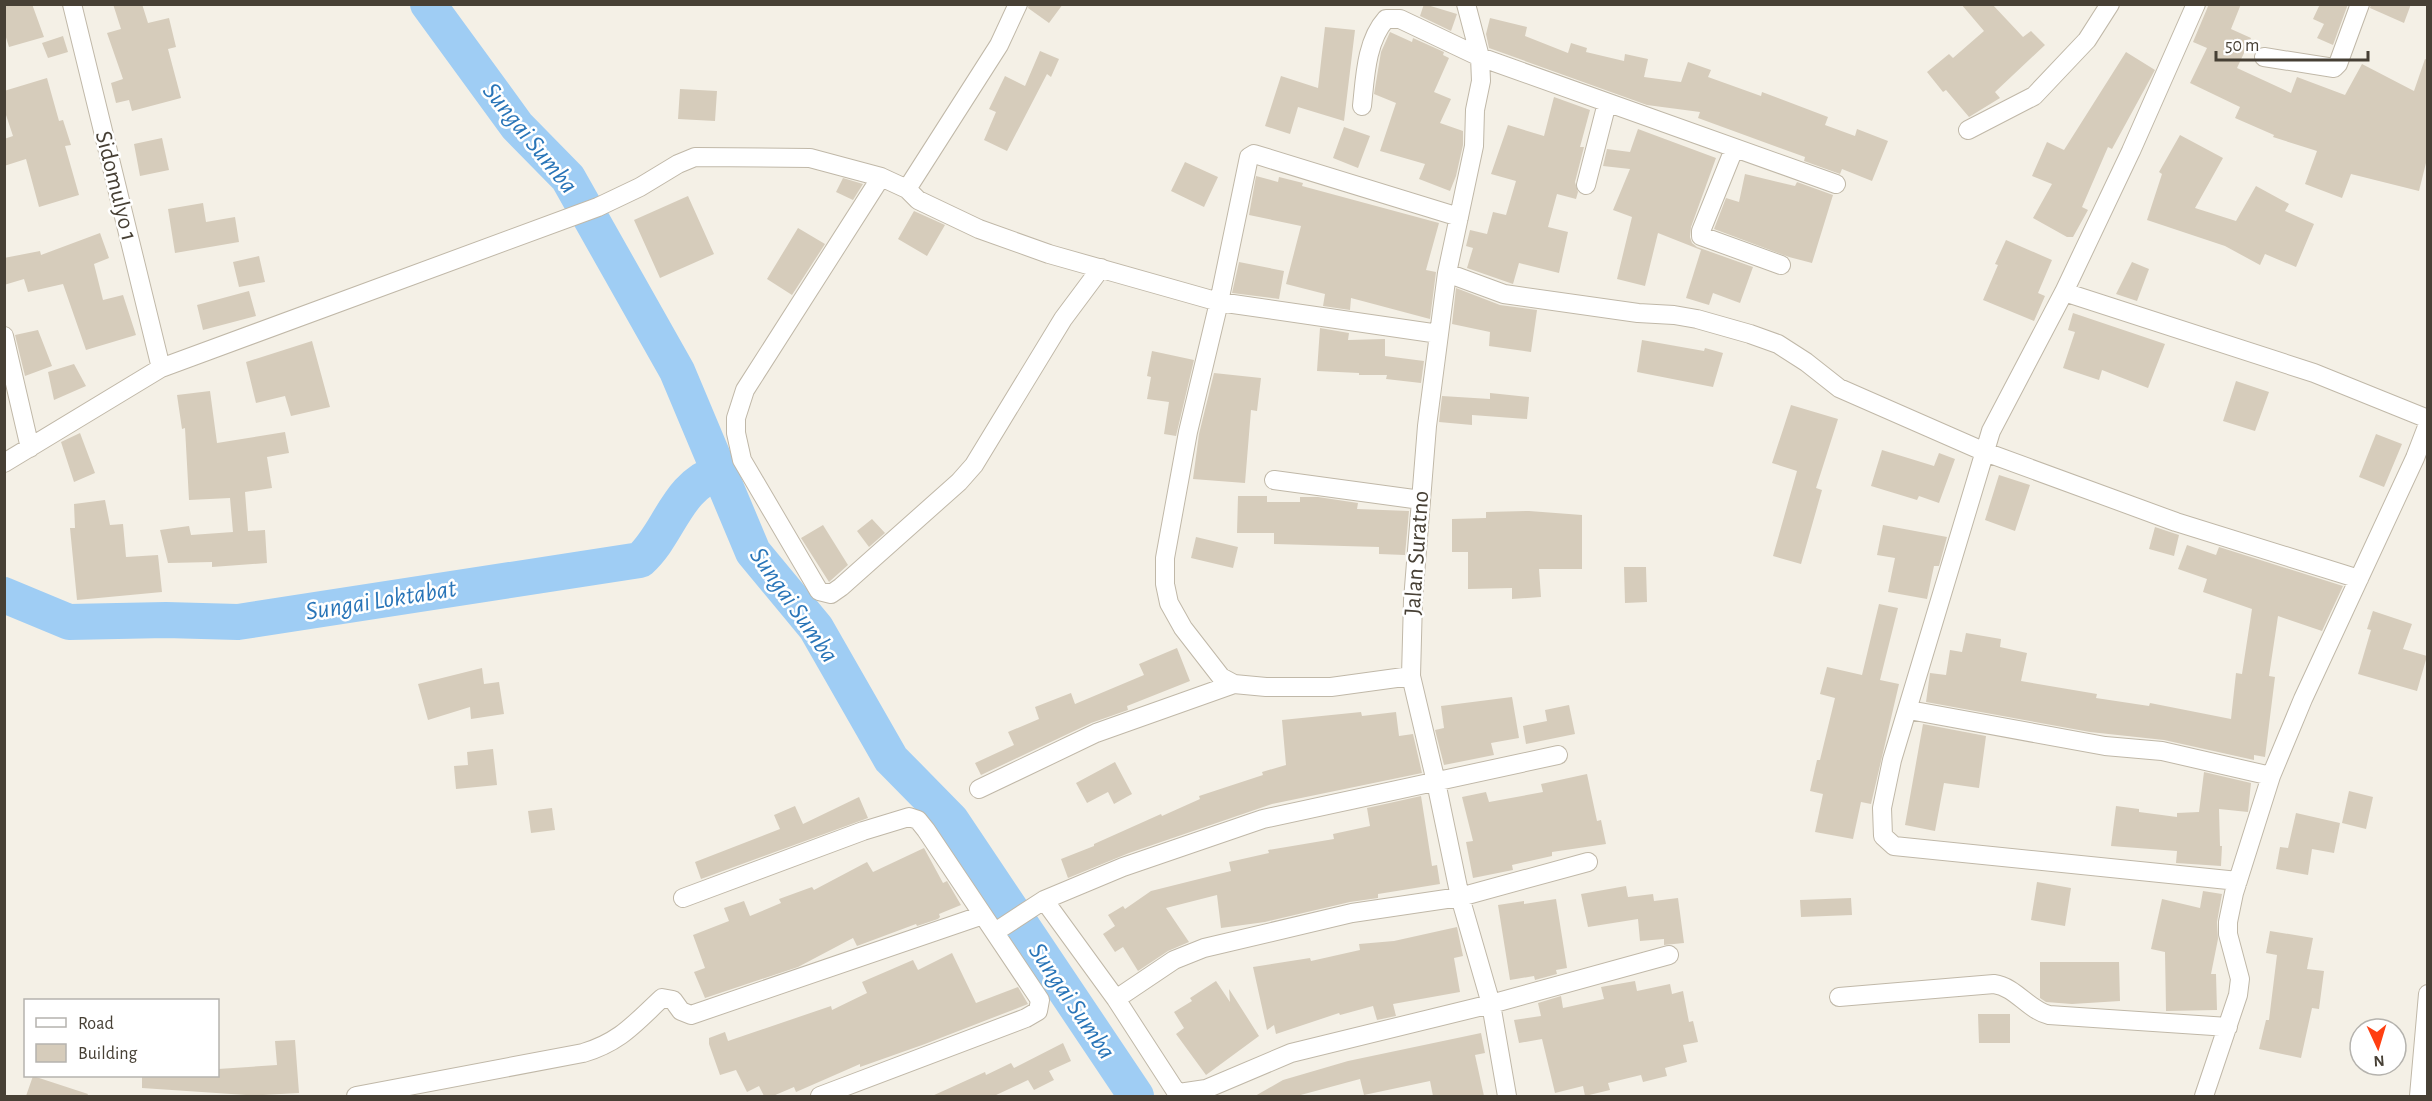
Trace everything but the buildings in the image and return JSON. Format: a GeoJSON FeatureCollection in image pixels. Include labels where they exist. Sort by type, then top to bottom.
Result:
{"type":"FeatureCollection","features":[{"type":"Feature","properties":{"kind":"street","name":"Sidomulyo 1"},"geometry":{"type":"LineString","coordinates":[[72,4],[161,368]]}},
{"type":"Feature","properties":{"kind":"street"},"geometry":{"type":"LineString","coordinates":[[907,189],[999,45],[1018,4]]}},
{"type":"Feature","properties":{"kind":"street","name":"Jalan Suratno"},"geometry":{"type":"LineString","coordinates":[[1466,4],[1480,57],[1481,81],[1475,110],[1473,146],[1447,273],[1439,334],[1421,500],[1413,600],[1411,676],[1460,897],[1491,1004],[1507,1096]]}},
{"type":"Feature","properties":{"kind":"street"},"geometry":{"type":"LineString","coordinates":[[1968,130],[2034,96],[2087,40],[2110,4]]}},
{"type":"Feature","properties":{"kind":"street"},"geometry":{"type":"LineString","coordinates":[[2196,4],[2131,151],[2064,292],[1991,432],[1909,710],[1892,760],[1882,808],[1883,836],[1894,846],[2238,881]]}},
{"type":"Feature","properties":{"kind":"street"},"geometry":{"type":"LineString","coordinates":[[2264,57],[2334,69],[2338,64],[2360,4]]}},
{"type":"Feature","properties":{"kind":"street"},"geometry":{"type":"LineString","coordinates":[[1362,106],[1367,63],[1380,26],[1386,19],[1400,19],[1480,57],[1836,184]]}},
{"type":"Feature","properties":{"kind":"street"},"geometry":{"type":"LineString","coordinates":[[1586,185],[1607,103]]}},
{"type":"Feature","properties":{"kind":"street"},"geometry":{"type":"LineString","coordinates":[[1734,149],[1701,236],[1781,265]]}},
{"type":"Feature","properties":{"kind":"street"},"geometry":{"type":"LineString","coordinates":[[1411,676],[1331,687],[1266,687],[1234,684],[1221,677],[1183,628],[1169,603],[1165,584],[1165,558],[1188,432],[1251,154],[1459,216]]}},
{"type":"Feature","properties":{"kind":"street"},"geometry":{"type":"LineString","coordinates":[[4,463],[161,368],[598,207],[695,157],[810,158],[881,177],[907,189],[918,200],[978,229],[1049,254],[1219,302],[1439,334]]}},
{"type":"Feature","properties":{"kind":"street"},"geometry":{"type":"LineString","coordinates":[[881,177],[745,390],[736,418],[736,434],[742,460],[819,591],[831,594],[841,587],[959,482],[974,465],[1063,319],[1101,268]]}},
{"type":"Feature","properties":{"kind":"street"},"geometry":{"type":"LineString","coordinates":[[1447,273],[1504,294],[1638,313],[1686,317],[1750,334],[1778,344],[1839,388],[1985,452],[2176,522],[2358,579]]}},
{"type":"Feature","properties":{"kind":"street"},"geometry":{"type":"LineString","coordinates":[[2064,292],[2314,373],[2427,419]]}},
{"type":"Feature","properties":{"kind":"street"},"geometry":{"type":"LineString","coordinates":[[4,336],[30,448]]}},
{"type":"Feature","properties":{"kind":"street"},"geometry":{"type":"LineString","coordinates":[[2204,1096],[2238,995],[2240,979],[2228,934],[2228,922],[2238,881],[2271,776],[2302,699],[2415,458],[2427,424]]}},
{"type":"Feature","properties":{"kind":"street"},"geometry":{"type":"LineString","coordinates":[[1274,480],[1421,500]]}},
{"type":"Feature","properties":{"kind":"street"},"geometry":{"type":"LineString","coordinates":[[979,789],[1096,733],[1234,684]]}},
{"type":"Feature","properties":{"kind":"street"},"geometry":{"type":"LineString","coordinates":[[1909,710],[2105,746],[2162,751],[2271,776]]}},
{"type":"Feature","properties":{"kind":"street"},"geometry":{"type":"LineString","coordinates":[[998,929],[1038,904],[1123,867],[1263,819],[1558,755]]}},
{"type":"Feature","properties":{"kind":"street"},"geometry":{"type":"LineString","coordinates":[[682,898],[863,831],[909,817],[918,820],[983,915],[998,929],[1040,1000],[1038,1011],[1026,1018],[820,1096]]}},
{"type":"Feature","properties":{"kind":"street"},"geometry":{"type":"LineString","coordinates":[[1116,999],[1174,960],[1204,948],[1352,913],[1460,897],[1588,862]]}},
{"type":"Feature","properties":{"kind":"street"},"geometry":{"type":"LineString","coordinates":[[1038,904],[1116,999],[1174,1090],[1179,1093],[1206,1089],[1291,1053],[1491,1004],[1669,955]]}},
{"type":"Feature","properties":{"kind":"street"},"geometry":{"type":"LineString","coordinates":[[356,1096],[583,1053],[604,1047],[621,1037],[662,998],[673,1000],[681,1011],[691,1015],[718,1008],[983,915]]}},
{"type":"Feature","properties":{"kind":"street"},"geometry":{"type":"LineString","coordinates":[[1839,997],[1994,984],[2007,987],[2039,1011],[2049,1015],[2228,1027]]}},
{"type":"Feature","properties":{"kind":"street"},"geometry":{"type":"LineString","coordinates":[[2419,1096],[2427,994]]}},
{"type":"Feature","properties":{"kind":"waterway","name":"Sungai Sumba"},"geometry":{"type":"LineString","coordinates":[[428,4],[517,126],[568,178],[677,371],[753,552],[816,628],[891,759],[951,820],[1136,1096]]}},
{"type":"Feature","properties":{"kind":"waterway","name":"Sungai Loktabat"},"geometry":{"type":"LineString","coordinates":[[4,595],[69,622],[166,620],[238,622],[640,560],[659,537],[683,498],[705,478],[720,472]]}}]}
